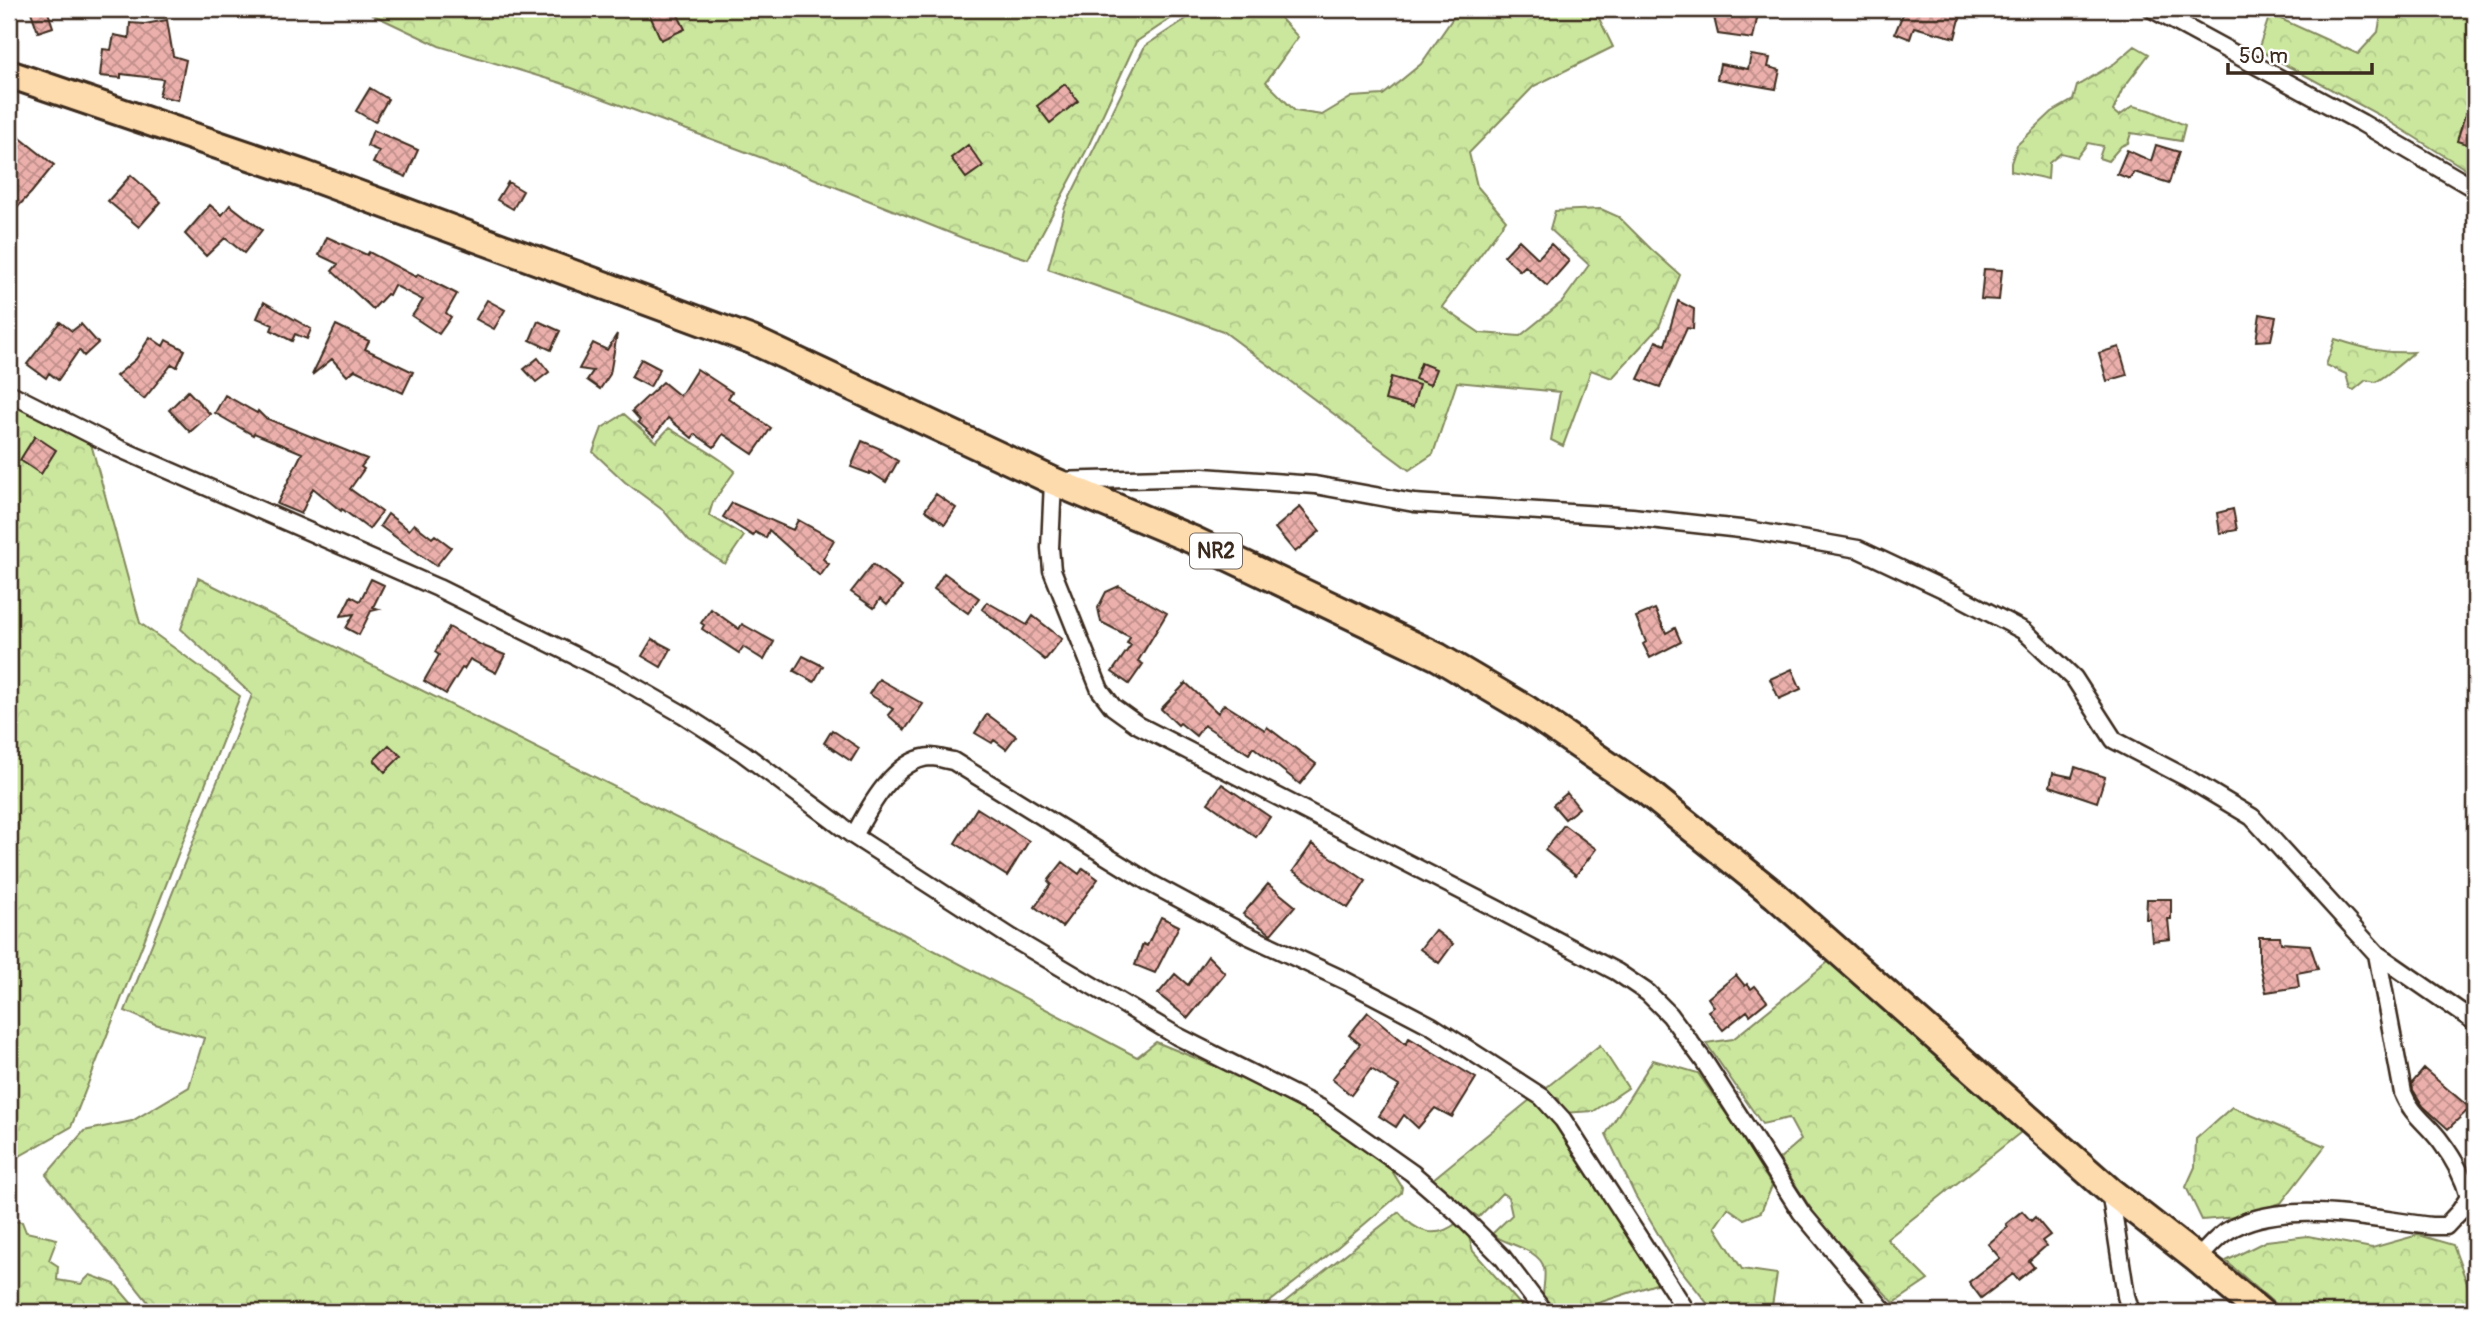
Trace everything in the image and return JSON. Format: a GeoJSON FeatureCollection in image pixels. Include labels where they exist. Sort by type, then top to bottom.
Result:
{"type":"FeatureCollection","features":[{"type":"Feature","properties":{"kind":"highway","name":"NR2"},"geometry":{"type":"LineString","coordinates":[[9,74],[303,174],[752,340],[1054,481],[1193,540],[1426,651],[1526,709],[1646,791],[1776,896],[2110,1191],[2260,1312]]}},
{"type":"Feature","properties":{"kind":"street"},"geometry":{"type":"LineString","coordinates":[[2152,9],[2362,123],[2475,189]]}},
{"type":"Feature","properties":{"kind":"street"},"geometry":{"type":"LineString","coordinates":[[9,393],[118,448],[438,588],[616,676],[684,715],[743,753],[854,836],[1012,938],[1167,1030],[1320,1108],[1412,1173],[1458,1213],[1503,1258],[1544,1312]]}},
{"type":"Feature","properties":{"kind":"street"},"geometry":{"type":"LineString","coordinates":[[1885,1312],[1801,1212],[1704,1061],[1670,1015],[1648,993],[1617,972],[1138,725],[1113,708],[1100,690],[1052,570],[1050,548],[1054,481],[1203,477],[1315,485],[1414,503],[1632,517],[1749,530],[1858,549],[1956,595],[2024,631],[2074,678],[2115,740],[2187,778],[2252,817],[2377,954],[2475,1023]]}},
{"type":"Feature","properties":{"kind":"street"},"geometry":{"type":"LineString","coordinates":[[854,836],[871,803],[900,771],[916,761],[931,757],[953,761],[1150,883],[1432,1026],[1542,1097],[1563,1120],[1687,1312]]}},
{"type":"Feature","properties":{"kind":"street"},"geometry":{"type":"LineString","coordinates":[[2197,1259],[2227,1230],[2253,1219],[2299,1211],[2446,1226],[2469,1197],[2465,1181],[2441,1141],[2408,1107],[2403,1093],[2377,954]]}},
{"type":"Feature","properties":{"kind":"street"},"geometry":{"type":"LineString","coordinates":[[2110,1191],[2126,1296],[2131,1312]]}},
{"type":"Feature","properties":{"kind":"green space"},"geometry":{"type":"Polygon","coordinates":[[[361,9],[1185,9],[1136,42],[1086,151],[1028,259],[965,239],[773,162],[561,83],[439,46],[361,9]]]}},
{"type":"Feature","properties":{"kind":"green space"},"geometry":{"type":"Polygon","coordinates":[[[1201,9],[1272,9],[1298,37],[1266,82],[1295,111],[1322,115],[1352,97],[1383,95],[1421,64],[1453,18],[1465,9],[1595,10],[1613,47],[1534,86],[1469,153],[1477,186],[1506,220],[1442,307],[1480,333],[1520,336],[1562,302],[1589,265],[1550,229],[1555,211],[1601,209],[1619,217],[1680,275],[1659,327],[1612,378],[1591,370],[1563,446],[1551,440],[1560,392],[1457,382],[1433,454],[1409,470],[1223,331],[1048,269],[1065,207],[1145,46],[1201,9]]]}},
{"type":"Feature","properties":{"kind":"green space"},"geometry":{"type":"Polygon","coordinates":[[[2382,9],[2475,9],[2475,175],[2379,115],[2258,50],[2270,14],[2358,54],[2378,32],[2382,9]]]}},
{"type":"Feature","properties":{"kind":"green space"},"geometry":{"type":"Polygon","coordinates":[[[2135,46],[2149,54],[2122,90],[2113,111],[2119,116],[2133,106],[2185,125],[2181,141],[2131,133],[2128,143],[2121,146],[2108,161],[2099,158],[2103,146],[2088,143],[2077,157],[2061,153],[2049,163],[2048,179],[2011,171],[2017,145],[2052,112],[2073,100],[2077,86],[2115,63],[2135,46]]]}},
{"type":"Feature","properties":{"kind":"green space"},"geometry":{"type":"Polygon","coordinates":[[[2335,339],[2374,350],[2414,352],[2376,382],[2366,380],[2354,390],[2350,389],[2346,374],[2326,365],[2335,339]]]}},
{"type":"Feature","properties":{"kind":"green space"},"geometry":{"type":"Polygon","coordinates":[[[9,402],[90,440],[140,623],[240,696],[71,1127],[9,1162],[9,402]]]}},
{"type":"Feature","properties":{"kind":"green space"},"geometry":{"type":"Polygon","coordinates":[[[624,414],[656,442],[669,428],[735,471],[713,502],[709,515],[744,536],[725,564],[689,541],[664,511],[625,482],[593,452],[602,428],[624,414]]]}},
{"type":"Feature","properties":{"kind":"green space"},"geometry":{"type":"Polygon","coordinates":[[[198,578],[814,887],[1137,1057],[1156,1042],[1276,1091],[1331,1121],[1387,1163],[1402,1187],[1401,1193],[1257,1312],[156,1312],[46,1175],[84,1131],[132,1121],[189,1087],[204,1038],[155,1024],[125,1011],[252,695],[181,629],[198,578]]]}},
{"type":"Feature","properties":{"kind":"green space"},"geometry":{"type":"Polygon","coordinates":[[[1833,958],[2015,1115],[2020,1133],[1887,1239],[1928,1280],[1894,1303],[1822,1226],[1779,1159],[1801,1140],[1789,1118],[1762,1124],[1706,1043],[1733,1039],[1833,958]]]}},
{"type":"Feature","properties":{"kind":"green space"},"geometry":{"type":"Polygon","coordinates":[[[1600,1045],[1628,1088],[1594,1111],[1562,1113],[1559,1099],[1543,1090],[1600,1045]]]}},
{"type":"Feature","properties":{"kind":"green space"},"geometry":{"type":"Polygon","coordinates":[[[1653,1060],[1698,1073],[1772,1186],[1761,1212],[1744,1219],[1728,1208],[1715,1227],[1742,1269],[1777,1274],[1771,1312],[1714,1312],[1674,1261],[1635,1195],[1606,1134],[1653,1060]]]}},
{"type":"Feature","properties":{"kind":"green space"},"geometry":{"type":"Polygon","coordinates":[[[1531,1099],[1565,1130],[1658,1275],[1659,1283],[1571,1312],[1557,1312],[1543,1297],[1545,1271],[1541,1261],[1529,1251],[1492,1234],[1512,1215],[1508,1197],[1502,1193],[1479,1217],[1457,1203],[1433,1179],[1531,1099]]]}},
{"type":"Feature","properties":{"kind":"green space"},"geometry":{"type":"Polygon","coordinates":[[[2232,1107],[2325,1146],[2281,1203],[2237,1217],[2202,1220],[2186,1187],[2195,1167],[2196,1139],[2232,1107]]]}},
{"type":"Feature","properties":{"kind":"green space"},"geometry":{"type":"Polygon","coordinates":[[[1399,1212],[1412,1225],[1427,1232],[1442,1231],[1458,1222],[1467,1230],[1473,1251],[1527,1312],[1272,1312],[1399,1212]]]}},
{"type":"Feature","properties":{"kind":"green space"},"geometry":{"type":"Polygon","coordinates":[[[9,1221],[22,1222],[26,1232],[57,1239],[49,1260],[58,1266],[57,1280],[81,1284],[90,1275],[115,1284],[139,1312],[9,1312],[9,1221]]]}},
{"type":"Feature","properties":{"kind":"green space"},"geometry":{"type":"Polygon","coordinates":[[[2418,1235],[2453,1245],[2471,1294],[2475,1298],[2475,1312],[2284,1312],[2226,1261],[2266,1241],[2308,1236],[2372,1248],[2418,1235]]]}},
{"type":"Feature","properties":{"kind":"building"},"geometry":{"type":"Polygon","coordinates":[[[30,9],[47,9],[53,27],[38,32],[30,9]]]}},
{"type":"Feature","properties":{"kind":"building"},"geometry":{"type":"Polygon","coordinates":[[[647,9],[675,9],[685,29],[661,40],[647,9]]]}},
{"type":"Feature","properties":{"kind":"building"},"geometry":{"type":"Polygon","coordinates":[[[1712,9],[1742,14],[1745,9],[1759,9],[1753,39],[1718,34],[1712,9]]]}},
{"type":"Feature","properties":{"kind":"building"},"geometry":{"type":"Polygon","coordinates":[[[1905,9],[1936,9],[1961,15],[1955,38],[1914,27],[1910,39],[1895,33],[1905,9]]]}},
{"type":"Feature","properties":{"kind":"building"},"geometry":{"type":"Polygon","coordinates":[[[167,20],[173,56],[186,60],[178,100],[159,96],[163,79],[121,74],[121,78],[100,76],[103,49],[111,50],[114,35],[129,38],[130,23],[145,24],[167,20]]]}},
{"type":"Feature","properties":{"kind":"building"},"geometry":{"type":"Polygon","coordinates":[[[1751,55],[1770,58],[1768,67],[1780,70],[1776,89],[1717,79],[1720,64],[1748,69],[1751,55]]]}},
{"type":"Feature","properties":{"kind":"building"},"geometry":{"type":"Polygon","coordinates":[[[1065,84],[1078,101],[1050,123],[1037,106],[1065,84]]]}},
{"type":"Feature","properties":{"kind":"building"},"geometry":{"type":"Polygon","coordinates":[[[370,88],[388,99],[375,122],[356,111],[370,88]]]}},
{"type":"Feature","properties":{"kind":"building"},"geometry":{"type":"Polygon","coordinates":[[[2472,92],[2475,93],[2475,130],[2470,145],[2457,141],[2472,92]]]}},
{"type":"Feature","properties":{"kind":"building"},"geometry":{"type":"Polygon","coordinates":[[[9,129],[54,165],[9,216],[9,129]]]}},
{"type":"Feature","properties":{"kind":"building"},"geometry":{"type":"Polygon","coordinates":[[[373,130],[418,150],[406,177],[373,163],[379,151],[367,146],[373,130]]]}},
{"type":"Feature","properties":{"kind":"building"},"geometry":{"type":"Polygon","coordinates":[[[968,145],[983,166],[966,178],[951,158],[968,145]]]}},
{"type":"Feature","properties":{"kind":"building"},"geometry":{"type":"Polygon","coordinates":[[[2156,145],[2179,152],[2169,183],[2134,172],[2130,179],[2117,174],[2127,150],[2151,161],[2156,145]]]}},
{"type":"Feature","properties":{"kind":"building"},"geometry":{"type":"Polygon","coordinates":[[[131,175],[161,202],[139,227],[108,201],[131,175]]]}},
{"type":"Feature","properties":{"kind":"building"},"geometry":{"type":"Polygon","coordinates":[[[508,182],[523,191],[513,209],[497,200],[508,182]]]}},
{"type":"Feature","properties":{"kind":"building"},"geometry":{"type":"Polygon","coordinates":[[[210,205],[222,215],[230,205],[262,230],[244,253],[225,238],[206,256],[185,234],[210,205]]]}},
{"type":"Feature","properties":{"kind":"building"},"geometry":{"type":"Polygon","coordinates":[[[327,237],[367,255],[369,252],[416,277],[418,274],[457,294],[446,313],[451,317],[439,334],[412,316],[423,300],[394,285],[389,295],[373,309],[332,271],[338,264],[319,255],[327,237]]]}},
{"type":"Feature","properties":{"kind":"building"},"geometry":{"type":"Polygon","coordinates":[[[1519,240],[1538,258],[1551,244],[1569,261],[1547,286],[1525,266],[1520,271],[1504,256],[1519,240]]]}},
{"type":"Feature","properties":{"kind":"building"},"geometry":{"type":"Polygon","coordinates":[[[1984,269],[2002,270],[1999,300],[1981,299],[1984,269]]]}},
{"type":"Feature","properties":{"kind":"building"},"geometry":{"type":"Polygon","coordinates":[[[487,300],[505,310],[494,329],[476,319],[487,300]]]}},
{"type":"Feature","properties":{"kind":"building"},"geometry":{"type":"Polygon","coordinates":[[[1678,301],[1694,309],[1693,329],[1687,328],[1660,387],[1638,379],[1656,341],[1665,345],[1678,301]]]}},
{"type":"Feature","properties":{"kind":"building"},"geometry":{"type":"Polygon","coordinates":[[[264,302],[311,329],[307,339],[295,334],[292,341],[271,330],[273,325],[257,318],[264,302]]]}},
{"type":"Feature","properties":{"kind":"building"},"geometry":{"type":"Polygon","coordinates":[[[2260,314],[2276,317],[2271,340],[2256,341],[2260,314]]]}},
{"type":"Feature","properties":{"kind":"building"},"geometry":{"type":"Polygon","coordinates":[[[538,321],[560,331],[551,350],[530,340],[538,321]]]}},
{"type":"Feature","properties":{"kind":"building"},"geometry":{"type":"Polygon","coordinates":[[[60,322],[72,331],[81,324],[98,343],[84,356],[79,350],[58,380],[49,373],[46,378],[27,364],[60,322]]]}},
{"type":"Feature","properties":{"kind":"building"},"geometry":{"type":"Polygon","coordinates":[[[336,325],[369,341],[365,349],[413,372],[403,393],[355,370],[347,376],[332,359],[312,375],[336,325]]]}},
{"type":"Feature","properties":{"kind":"building"},"geometry":{"type":"Polygon","coordinates":[[[617,334],[610,374],[600,389],[587,380],[593,371],[579,369],[593,343],[607,350],[617,334]]]}},
{"type":"Feature","properties":{"kind":"building"},"geometry":{"type":"Polygon","coordinates":[[[150,337],[163,346],[166,340],[185,350],[177,367],[172,364],[144,399],[116,376],[136,359],[150,337]]]}},
{"type":"Feature","properties":{"kind":"building"},"geometry":{"type":"Polygon","coordinates":[[[2119,347],[2127,375],[2107,381],[2099,353],[2119,347]]]}},
{"type":"Feature","properties":{"kind":"building"},"geometry":{"type":"Polygon","coordinates":[[[538,358],[549,372],[536,382],[524,369],[538,358]]]}},
{"type":"Feature","properties":{"kind":"building"},"geometry":{"type":"Polygon","coordinates":[[[641,359],[660,369],[650,387],[631,377],[641,359]]]}},
{"type":"Feature","properties":{"kind":"building"},"geometry":{"type":"Polygon","coordinates":[[[1421,363],[1436,369],[1430,385],[1415,379],[1421,363]]]}},
{"type":"Feature","properties":{"kind":"building"},"geometry":{"type":"Polygon","coordinates":[[[697,369],[732,392],[728,398],[771,428],[753,454],[723,434],[714,447],[695,434],[692,438],[668,418],[654,436],[638,422],[640,420],[632,411],[663,382],[680,396],[697,369]]]}},
{"type":"Feature","properties":{"kind":"building"},"geometry":{"type":"Polygon","coordinates":[[[1391,377],[1419,385],[1413,407],[1385,400],[1391,377]]]}},
{"type":"Feature","properties":{"kind":"building"},"geometry":{"type":"Polygon","coordinates":[[[188,391],[210,414],[190,432],[169,410],[188,391]]]}},
{"type":"Feature","properties":{"kind":"building"},"geometry":{"type":"Polygon","coordinates":[[[225,395],[257,413],[258,411],[265,418],[367,459],[361,467],[364,469],[350,489],[382,512],[369,529],[313,488],[301,514],[277,504],[302,453],[254,433],[253,435],[215,413],[225,395]]]}},
{"type":"Feature","properties":{"kind":"building"},"geometry":{"type":"Polygon","coordinates":[[[35,436],[56,450],[41,474],[20,460],[35,436]]]}},
{"type":"Feature","properties":{"kind":"building"},"geometry":{"type":"Polygon","coordinates":[[[862,441],[881,449],[898,461],[886,482],[870,472],[851,467],[862,441]]]}},
{"type":"Feature","properties":{"kind":"building"},"geometry":{"type":"Polygon","coordinates":[[[936,494],[956,508],[945,524],[925,510],[936,494]]]}},
{"type":"Feature","properties":{"kind":"building"},"geometry":{"type":"Polygon","coordinates":[[[732,503],[793,530],[798,520],[834,540],[823,559],[829,564],[820,576],[769,530],[766,538],[755,532],[753,536],[723,517],[732,503]]]}},
{"type":"Feature","properties":{"kind":"building"},"geometry":{"type":"Polygon","coordinates":[[[1300,507],[1320,531],[1295,552],[1275,528],[1300,507]]]}},
{"type":"Feature","properties":{"kind":"building"},"geometry":{"type":"Polygon","coordinates":[[[2233,509],[2237,530],[2220,533],[2217,513],[2233,509]]]}},
{"type":"Feature","properties":{"kind":"building"},"geometry":{"type":"Polygon","coordinates":[[[388,514],[409,530],[414,524],[432,538],[435,535],[451,547],[436,566],[380,526],[388,514]]]}},
{"type":"Feature","properties":{"kind":"building"},"geometry":{"type":"Polygon","coordinates":[[[873,564],[902,587],[887,605],[880,599],[874,608],[851,592],[873,564]]]}},
{"type":"Feature","properties":{"kind":"building"},"geometry":{"type":"Polygon","coordinates":[[[944,573],[979,598],[968,613],[934,589],[944,573]]]}},
{"type":"Feature","properties":{"kind":"building"},"geometry":{"type":"Polygon","coordinates":[[[371,579],[384,585],[373,607],[379,609],[371,611],[359,635],[346,628],[354,614],[341,616],[351,596],[360,601],[371,579]]]}},
{"type":"Feature","properties":{"kind":"building"},"geometry":{"type":"Polygon","coordinates":[[[1119,586],[1167,613],[1138,661],[1143,664],[1129,684],[1112,672],[1131,645],[1127,643],[1130,637],[1101,622],[1098,608],[1106,592],[1119,586]]]}},
{"type":"Feature","properties":{"kind":"building"},"geometry":{"type":"Polygon","coordinates":[[[987,602],[1027,625],[1033,616],[1062,639],[1045,660],[982,609],[987,602]]]}},
{"type":"Feature","properties":{"kind":"building"},"geometry":{"type":"Polygon","coordinates":[[[711,609],[739,629],[742,624],[774,642],[764,660],[743,647],[739,653],[702,629],[704,625],[701,623],[711,609]]]}},
{"type":"Feature","properties":{"kind":"building"},"geometry":{"type":"Polygon","coordinates":[[[1655,609],[1666,633],[1675,628],[1681,642],[1650,658],[1643,644],[1646,642],[1636,617],[1655,609]]]}},
{"type":"Feature","properties":{"kind":"building"},"geometry":{"type":"Polygon","coordinates":[[[449,627],[505,655],[496,673],[470,659],[446,694],[424,681],[439,655],[435,652],[449,627]]]}},
{"type":"Feature","properties":{"kind":"building"},"geometry":{"type":"Polygon","coordinates":[[[652,639],[671,649],[661,667],[642,656],[652,639]]]}},
{"type":"Feature","properties":{"kind":"building"},"geometry":{"type":"Polygon","coordinates":[[[803,656],[823,666],[814,682],[794,671],[803,656]]]}},
{"type":"Feature","properties":{"kind":"building"},"geometry":{"type":"Polygon","coordinates":[[[1792,669],[1801,689],[1779,699],[1770,679],[1792,669]]]}},
{"type":"Feature","properties":{"kind":"building"},"geometry":{"type":"Polygon","coordinates":[[[879,679],[923,704],[905,730],[888,715],[893,709],[869,694],[879,679]]]}},
{"type":"Feature","properties":{"kind":"building"},"geometry":{"type":"Polygon","coordinates":[[[1186,683],[1218,713],[1224,704],[1265,730],[1267,727],[1316,764],[1300,784],[1253,747],[1249,754],[1204,725],[1196,736],[1180,723],[1178,725],[1161,709],[1186,683]]]}},
{"type":"Feature","properties":{"kind":"building"},"geometry":{"type":"Polygon","coordinates":[[[987,714],[1016,736],[1006,749],[994,740],[992,743],[975,733],[987,714]]]}},
{"type":"Feature","properties":{"kind":"building"},"geometry":{"type":"Polygon","coordinates":[[[832,730],[859,748],[851,761],[824,743],[832,730]]]}},
{"type":"Feature","properties":{"kind":"building"},"geometry":{"type":"Polygon","coordinates":[[[389,745],[401,756],[385,772],[374,760],[389,745]]]}},
{"type":"Feature","properties":{"kind":"building"},"geometry":{"type":"Polygon","coordinates":[[[2075,767],[2105,777],[2097,802],[2050,786],[2053,773],[2072,777],[2075,767]]]}},
{"type":"Feature","properties":{"kind":"building"},"geometry":{"type":"Polygon","coordinates":[[[1222,784],[1270,817],[1256,837],[1208,803],[1222,784]]]}},
{"type":"Feature","properties":{"kind":"building"},"geometry":{"type":"Polygon","coordinates":[[[1567,793],[1579,808],[1565,819],[1553,805],[1567,793]]]}},
{"type":"Feature","properties":{"kind":"building"},"geometry":{"type":"Polygon","coordinates":[[[977,808],[1029,841],[1007,876],[955,843],[977,808]]]}},
{"type":"Feature","properties":{"kind":"building"},"geometry":{"type":"Polygon","coordinates":[[[1564,825],[1596,849],[1576,875],[1545,850],[1564,825]]]}},
{"type":"Feature","properties":{"kind":"building"},"geometry":{"type":"Polygon","coordinates":[[[1312,844],[1366,881],[1348,908],[1293,871],[1312,844]]]}},
{"type":"Feature","properties":{"kind":"building"},"geometry":{"type":"Polygon","coordinates":[[[1063,862],[1079,874],[1083,868],[1098,879],[1062,927],[1035,907],[1051,884],[1048,881],[1063,862]]]}},
{"type":"Feature","properties":{"kind":"building"},"geometry":{"type":"Polygon","coordinates":[[[1268,884],[1295,906],[1271,934],[1243,914],[1268,884]]]}},
{"type":"Feature","properties":{"kind":"building"},"geometry":{"type":"Polygon","coordinates":[[[2147,899],[2171,899],[2171,919],[2168,919],[2170,939],[2152,941],[2150,919],[2146,919],[2147,899]]]}},
{"type":"Feature","properties":{"kind":"building"},"geometry":{"type":"Polygon","coordinates":[[[1161,917],[1179,926],[1155,973],[1135,965],[1143,944],[1147,946],[1161,917]]]}},
{"type":"Feature","properties":{"kind":"building"},"geometry":{"type":"Polygon","coordinates":[[[1435,930],[1453,944],[1439,963],[1420,949],[1435,930]]]}},
{"type":"Feature","properties":{"kind":"building"},"geometry":{"type":"Polygon","coordinates":[[[2259,937],[2280,937],[2281,943],[2310,945],[2318,969],[2297,973],[2299,987],[2266,992],[2259,961],[2259,937]]]}},
{"type":"Feature","properties":{"kind":"building"},"geometry":{"type":"Polygon","coordinates":[[[1208,956],[1225,973],[1188,1018],[1158,994],[1175,974],[1188,985],[1208,956]]]}},
{"type":"Feature","properties":{"kind":"building"},"geometry":{"type":"Polygon","coordinates":[[[1736,975],[1745,986],[1747,984],[1751,989],[1755,986],[1767,1001],[1750,1015],[1747,1011],[1723,1030],[1708,1011],[1714,1007],[1708,998],[1736,975]]]}},
{"type":"Feature","properties":{"kind":"building"},"geometry":{"type":"Polygon","coordinates":[[[1368,1012],[1406,1044],[1409,1038],[1476,1078],[1452,1117],[1435,1108],[1418,1128],[1404,1115],[1396,1127],[1379,1116],[1399,1086],[1371,1069],[1351,1095],[1332,1079],[1360,1044],[1349,1035],[1368,1012]]]}},
{"type":"Feature","properties":{"kind":"building"},"geometry":{"type":"Polygon","coordinates":[[[2424,1069],[2470,1108],[2448,1129],[2423,1106],[2413,1090],[2412,1083],[2424,1069]]]}},
{"type":"Feature","properties":{"kind":"building"},"geometry":{"type":"Polygon","coordinates":[[[2022,1211],[2031,1221],[2035,1217],[2050,1235],[2042,1241],[2046,1246],[2029,1261],[2034,1267],[2018,1280],[2013,1274],[1981,1298],[1969,1282],[2000,1258],[1988,1244],[2022,1211]]]}}]}
